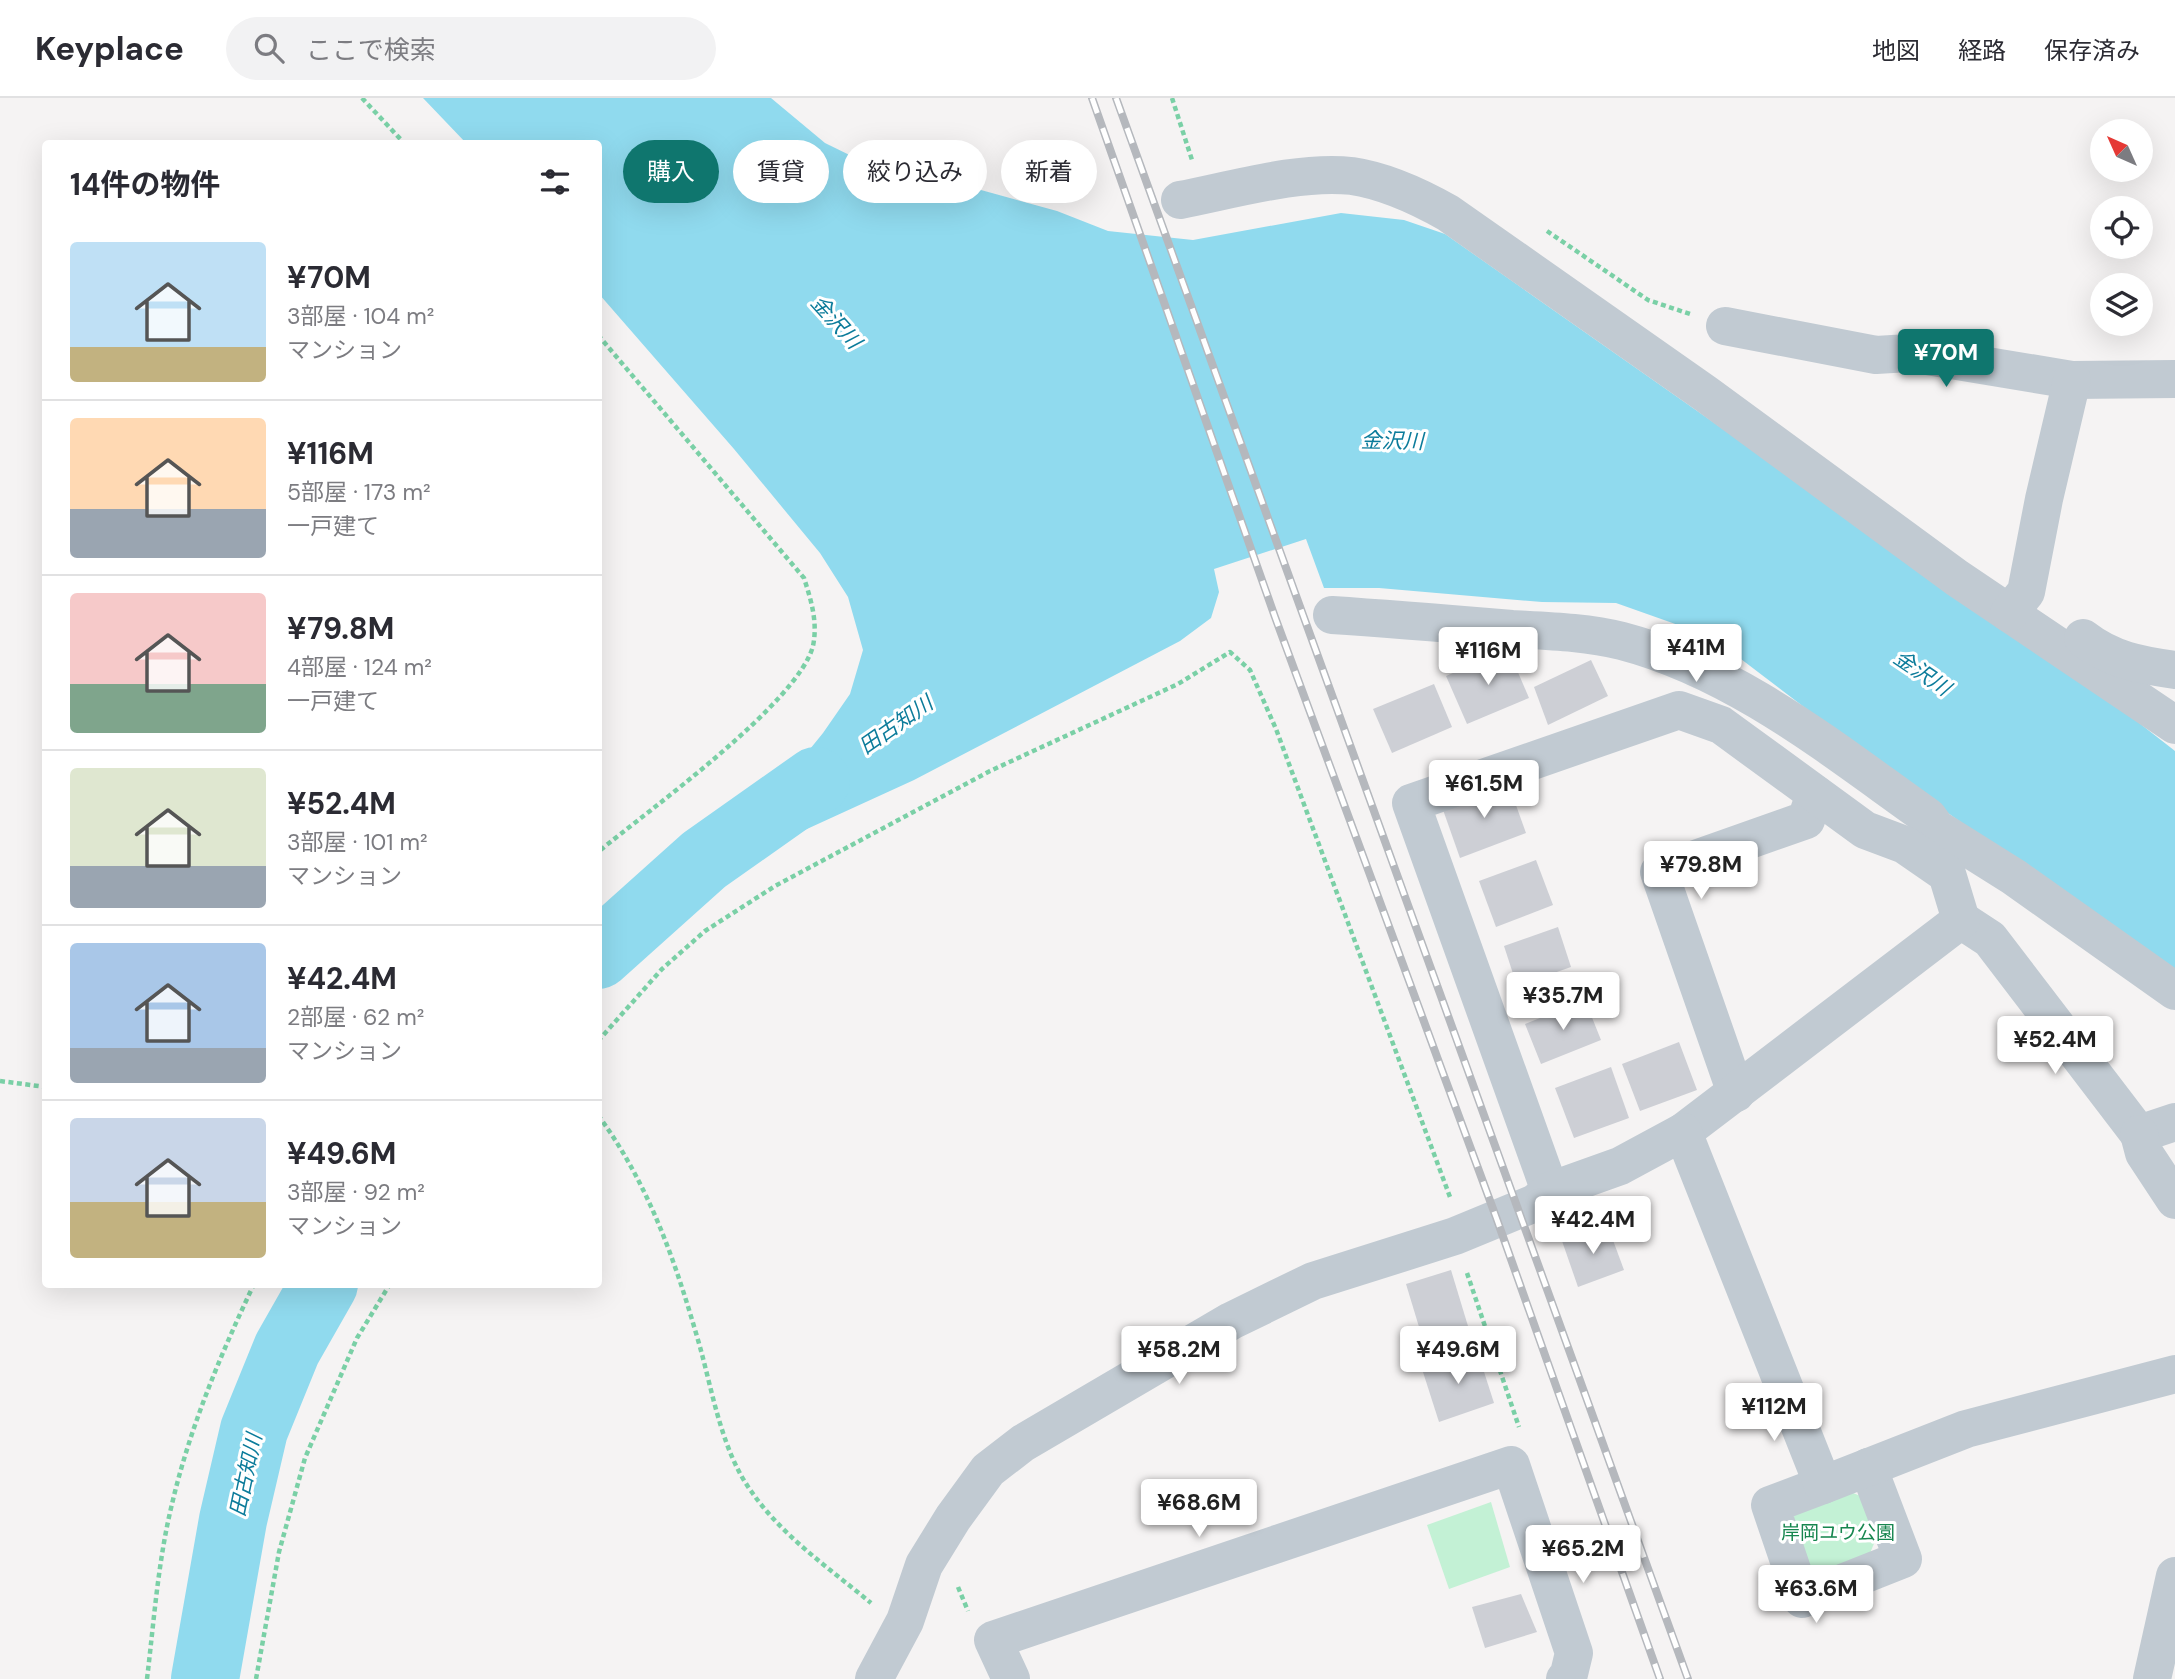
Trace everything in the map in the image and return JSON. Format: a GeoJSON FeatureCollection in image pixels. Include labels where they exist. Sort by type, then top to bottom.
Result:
{"type":"FeatureCollection","features":[{"type":"Feature","properties":{"kind":"street"},"geometry":{"type":"LineString","coordinates":[[1180,200],[1310,177],[1352,176],[1419,196],[1448,213],[1706,394],[2017,603],[2101,652],[2124,661],[2175,670]]}},
{"type":"Feature","properties":{"kind":"street"},"geometry":{"type":"LineString","coordinates":[[1725,326],[1875,355],[1909,353],[2072,380],[2175,379]]}},
{"type":"Feature","properties":{"kind":"street"},"geometry":{"type":"LineString","coordinates":[[2017,603],[2072,380]]}},
{"type":"Feature","properties":{"kind":"street"},"geometry":{"type":"LineString","coordinates":[[2017,603],[2175,726]]}},
{"type":"Feature","properties":{"kind":"street"},"geometry":{"type":"LineString","coordinates":[[1332,615],[1590,635],[1652,650],[1693,666],[1759,700],[1928,817],[1937,828],[2014,877],[2175,990]]}},
{"type":"Feature","properties":{"kind":"street"},"geometry":{"type":"LineString","coordinates":[[1550,1191],[1411,803],[1679,710],[1721,725],[1865,830],[1905,845],[1947,874],[1961,920],[1990,939],[2139,1134],[2144,1153],[2175,1200]]}},
{"type":"Feature","properties":{"kind":"street"},"geometry":{"type":"LineString","coordinates":[[1736,1093],[1659,872],[1806,820],[1815,794]]}},
{"type":"Feature","properties":{"kind":"street"},"geometry":{"type":"LineString","coordinates":[[874,1679],[901,1627],[924,1565],[942,1536],[988,1471],[1023,1443],[1231,1321],[1313,1281],[1455,1236],[1535,1203],[1550,1191],[1620,1166],[1683,1132],[1961,920]]}},
{"type":"Feature","properties":{"kind":"street"},"geometry":{"type":"LineString","coordinates":[[2139,1134],[2175,1122]]}},
{"type":"Feature","properties":{"kind":"street"},"geometry":{"type":"LineString","coordinates":[[1683,1132],[1823,1485]]}},
{"type":"Feature","properties":{"kind":"street"},"geometry":{"type":"LineString","coordinates":[[1868,1467],[1903,1559],[1802,1599],[1770,1506],[1868,1467],[1966,1429],[2175,1374]]}},
{"type":"Feature","properties":{"kind":"street"},"geometry":{"type":"LineString","coordinates":[[1011,1679],[993,1640],[1511,1465],[1574,1653],[1569,1678],[1565,1679]]}},
{"type":"Feature","properties":{"kind":"street"},"geometry":{"type":"LineString","coordinates":[[2152,1679],[2175,1576]]}},
{"type":"Feature","properties":{"kind":"path"},"geometry":{"type":"LineString","coordinates":[[362,98],[401,140]]}},
{"type":"Feature","properties":{"kind":"path"},"geometry":{"type":"LineString","coordinates":[[1172,98],[1193,161]]}},
{"type":"Feature","properties":{"kind":"path"},"geometry":{"type":"LineString","coordinates":[[602,340],[804,578],[814,611],[813,646],[799,674],[772,708],[602,849]]}},
{"type":"Feature","properties":{"kind":"path"},"geometry":{"type":"LineString","coordinates":[[602,1036],[662,969],[705,931],[775,886],[990,771],[1178,684],[1230,652],[1250,670],[1276,729],[1456,1212],[1455,1236]]}},
{"type":"Feature","properties":{"kind":"path"},"geometry":{"type":"LineString","coordinates":[[0,1082],[42,1087]]}},
{"type":"Feature","properties":{"kind":"path"},"geometry":{"type":"LineString","coordinates":[[602,1120],[618,1142],[650,1199],[679,1273],[724,1433],[749,1490],[782,1530],[901,1627]]}},
{"type":"Feature","properties":{"kind":"path"},"geometry":{"type":"LineString","coordinates":[[147,1679],[158,1580],[171,1506],[215,1366],[252,1288]]}},
{"type":"Feature","properties":{"kind":"path"},"geometry":{"type":"LineString","coordinates":[[256,1679],[279,1552],[304,1458],[357,1338],[388,1288]]}},
{"type":"Feature","properties":{"kind":"path"},"geometry":{"type":"LineString","coordinates":[[942,1536],[961,1598],[978,1629],[993,1640]]}},
{"type":"Feature","properties":{"kind":"green space","name":"岸岡ユウ公園"},"geometry":{"type":"Polygon","coordinates":[[[1848,1491],[1868,1499],[1878,1534],[1868,1558],[1819,1576],[1808,1572],[1790,1525],[1797,1510],[1848,1491]]]}},
{"type":"Feature","properties":{"kind":"green space"},"geometry":{"type":"Polygon","coordinates":[[[1491,1502],[1510,1567],[1449,1589],[1427,1525],[1491,1502]]]}},
{"type":"Feature","properties":{"kind":"water","name":"金沢川"},"geometry":{"type":"Polygon","coordinates":[[[423,98],[771,98],[821,140],[733,140],[733,203],[829,203],[829,145],[843,152],[843,203],[987,203],[987,192],[1001,196],[1001,203],[1028,203],[1108,231],[1193,240],[1341,213],[1404,220],[1445,234],[2111,701],[2175,751],[2175,976],[1863,752],[1712,637],[1616,603],[1542,602],[1379,588],[1324,588],[1306,539],[1214,569],[1219,592],[1211,618],[1180,641],[914,780],[796,834],[716,865],[823,733],[850,694],[863,650],[848,597],[820,553],[602,297],[602,140],[463,140],[423,98]]]}},
{"type":"Feature","properties":{"kind":"building"},"geometry":{"type":"Polygon","coordinates":[[[1508,649],[1529,698],[1467,724],[1446,676],[1508,649]]]}},
{"type":"Feature","properties":{"kind":"building"},"geometry":{"type":"Polygon","coordinates":[[[1591,660],[1608,696],[1548,725],[1534,687],[1591,660]]]}},
{"type":"Feature","properties":{"kind":"building"},"geometry":{"type":"Polygon","coordinates":[[[1434,684],[1452,727],[1392,753],[1373,709],[1434,684]]]}},
{"type":"Feature","properties":{"kind":"building"},"geometry":{"type":"Polygon","coordinates":[[[1508,783],[1526,833],[1460,858],[1442,807],[1508,783]]]}},
{"type":"Feature","properties":{"kind":"building"},"geometry":{"type":"Polygon","coordinates":[[[1536,860],[1553,905],[1496,927],[1479,881],[1536,860]]]}},
{"type":"Feature","properties":{"kind":"building"},"geometry":{"type":"Polygon","coordinates":[[[1558,927],[1571,967],[1517,986],[1504,946],[1558,927]]]}},
{"type":"Feature","properties":{"kind":"building"},"geometry":{"type":"Polygon","coordinates":[[[1585,1000],[1601,1040],[1541,1064],[1525,1024],[1585,1000]]]}},
{"type":"Feature","properties":{"kind":"building"},"geometry":{"type":"Polygon","coordinates":[[[1679,1042],[1697,1090],[1640,1111],[1622,1064],[1679,1042]]]}},
{"type":"Feature","properties":{"kind":"building"},"geometry":{"type":"Polygon","coordinates":[[[1611,1067],[1629,1118],[1574,1138],[1555,1088],[1611,1067]]]}},
{"type":"Feature","properties":{"kind":"building"},"geometry":{"type":"Polygon","coordinates":[[[1607,1224],[1624,1270],[1578,1287],[1562,1241],[1607,1224]]]}},
{"type":"Feature","properties":{"kind":"building"},"geometry":{"type":"Polygon","coordinates":[[[1451,1270],[1471,1336],[1426,1350],[1406,1284],[1451,1270]]]}},
{"type":"Feature","properties":{"kind":"building"},"geometry":{"type":"Polygon","coordinates":[[[1477,1350],[1494,1403],[1439,1422],[1422,1369],[1477,1350]]]}},
{"type":"Feature","properties":{"kind":"building"},"geometry":{"type":"Polygon","coordinates":[[[1521,1594],[1537,1632],[1485,1648],[1472,1607],[1521,1594]]]}},
{"type":"Feature","properties":{"kind":"waterway","name":"田古知川"},"geometry":{"type":"LineString","coordinates":[[602,951],[704,860],[816,781]]}},
{"type":"Feature","properties":{"kind":"waterway","name":"田古知川"},"geometry":{"type":"LineString","coordinates":[[205,1679],[233,1520],[254,1430],[287,1349],[322,1288]]}},
{"type":"Feature","properties":{"kind":"railway"},"geometry":{"type":"LineString","coordinates":[[1092,98],[1275,617],[1496,1217],[1660,1679]]}},
{"type":"Feature","properties":{"kind":"railway"},"geometry":{"type":"LineString","coordinates":[[1116,98],[1688,1679]]}}]}
